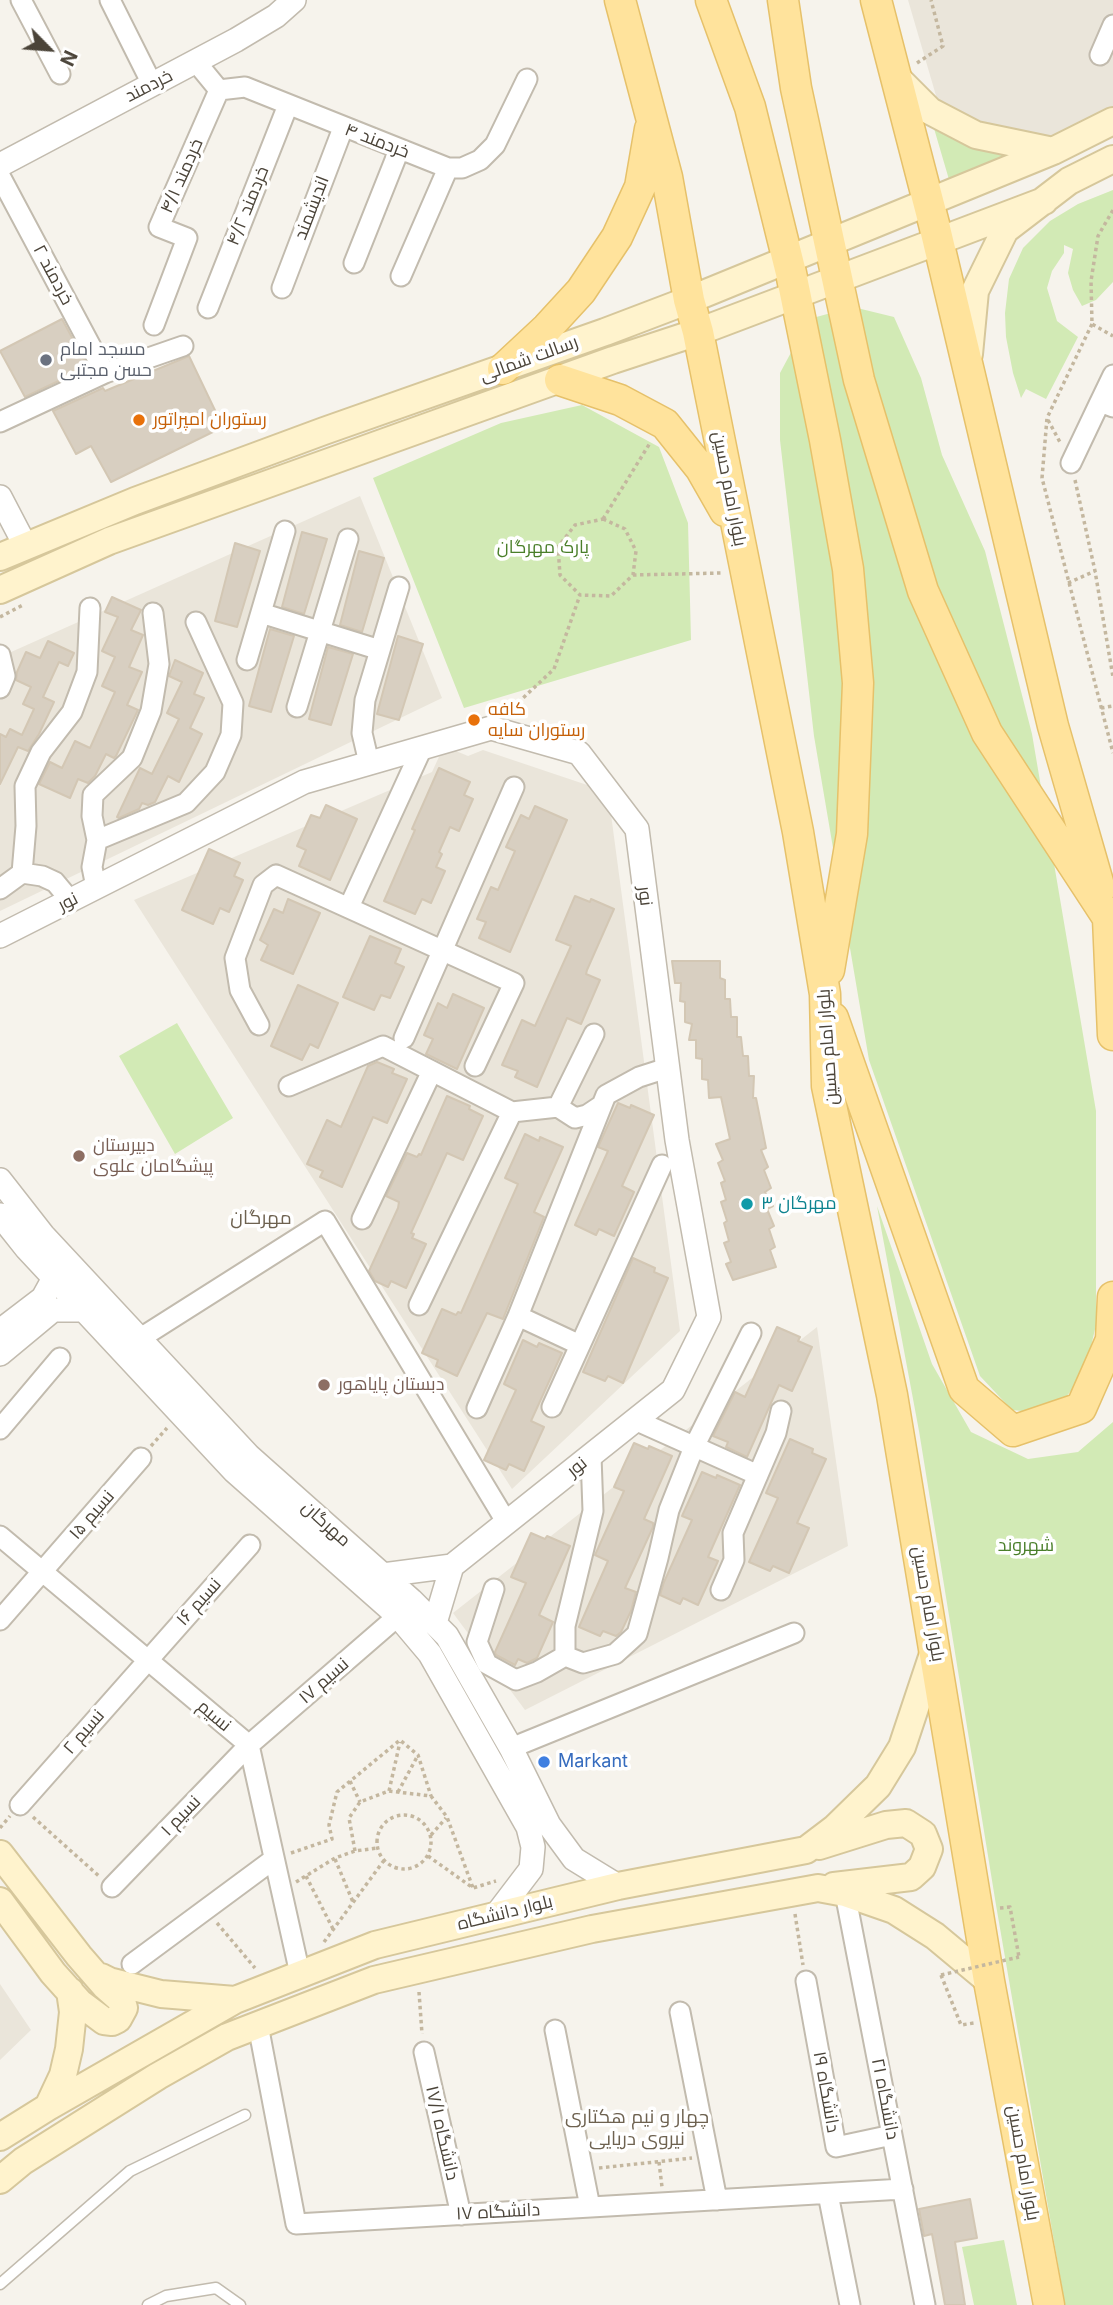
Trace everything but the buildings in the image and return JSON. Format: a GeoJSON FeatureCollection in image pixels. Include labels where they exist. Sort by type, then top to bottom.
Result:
{"type":"FeatureCollection","features":[{"type":"Feature","properties":{"kind":"main road","name":"بلوار امام حسین"},"geometry":{"type":"LineString","coordinates":[[620,0],[667,177],[689,300],[698,332],[798,832],[825,994],[827,1086],[892,1395],[936,1646],[989,1981],[1049,2305]]}},
{"type":"Feature","properties":{"kind":"main road"},"geometry":{"type":"LineString","coordinates":[[710,0],[750,107],[791,273],[848,569],[858,683],[852,834],[825,994],[964,1389],[1013,1431],[1081,1408],[1111,1340],[1113,1297]]}},
{"type":"Feature","properties":{"kind":"main road"},"geometry":{"type":"LineString","coordinates":[[783,0],[796,88],[859,380],[923,591],[987,733],[1109,917]]}},
{"type":"Feature","properties":{"kind":"main road"},"geometry":{"type":"LineString","coordinates":[[876,0],[1053,726],[1109,917],[1113,1035]]}},
{"type":"Feature","properties":{"kind":"main road"},"geometry":{"type":"LineString","coordinates":[[896,77],[930,111],[976,135],[1053,151]]}},
{"type":"Feature","properties":{"kind":"main road"},"geometry":{"type":"LineString","coordinates":[[1044,201],[1022,205],[1013,198],[1017,181],[1053,151],[1113,121]]}},
{"type":"Feature","properties":{"kind":"main road"},"geometry":{"type":"LineString","coordinates":[[503,369],[547,328],[581,291],[617,237],[640,187],[652,122]]}},
{"type":"Feature","properties":{"kind":"main road","name":"رسالت شمالی"},"geometry":{"type":"LineString","coordinates":[[0,556],[148,496],[689,300],[1053,151]]}},
{"type":"Feature","properties":{"kind":"main road"},"geometry":{"type":"LineString","coordinates":[[967,368],[975,291],[1005,230],[1069,181],[1113,159]]}},
{"type":"Feature","properties":{"kind":"main road","name":"رسالت شمالی"},"geometry":{"type":"LineString","coordinates":[[0,590],[109,541],[698,332],[1044,201]]}},
{"type":"Feature","properties":{"kind":"main road"},"geometry":{"type":"LineString","coordinates":[[605,332],[623,338],[624,346],[613,360]]}},
{"type":"Feature","properties":{"kind":"main road"},"geometry":{"type":"LineString","coordinates":[[560,380],[620,400],[665,424],[701,469],[738,534]]}},
{"type":"Feature","properties":{"kind":"main road","name":"بلوار دانشگاه"},"geometry":{"type":"LineString","coordinates":[[0,2137],[235,2000],[375,1945],[618,1886],[806,1850],[835,1828],[878,1786],[902,1747],[936,1646]]}},
{"type":"Feature","properties":{"kind":"main road"},"geometry":{"type":"LineString","coordinates":[[806,1850],[886,1825],[906,1824],[923,1834],[929,1849],[922,1867],[911,1877],[818,1888]]}},
{"type":"Feature","properties":{"kind":"main road"},"geometry":{"type":"LineString","coordinates":[[0,1854],[94,1973],[122,2001],[124,2008],[118,2019],[112,2022],[104,2021],[80,2003],[53,1973],[0,1901]]}},
{"type":"Feature","properties":{"kind":"main road","name":"بلوار دانشگاه"},"geometry":{"type":"LineString","coordinates":[[0,2180],[23,2161],[158,2076],[227,2037],[374,1980],[592,1929],[818,1888],[845,1893],[894,1910],[935,1936],[989,1981]]}},
{"type":"Feature","properties":{"kind":"main road"},"geometry":{"type":"LineString","coordinates":[[481,1954],[486,1917]]}},
{"type":"Feature","properties":{"kind":"main road"},"geometry":{"type":"LineString","coordinates":[[94,1973],[109,1981],[161,1994],[235,2000]]}},
{"type":"Feature","properties":{"kind":"main road"},"geometry":{"type":"LineString","coordinates":[[48,2107],[63,2076],[69,2049],[73,2012],[70,1991]]}},
{"type":"Feature","properties":{"kind":"street"},"geometry":{"type":"LineString","coordinates":[[21,0],[60,74]]}},
{"type":"Feature","properties":{"kind":"street"},"geometry":{"type":"LineString","coordinates":[[110,0],[152,84]]}},
{"type":"Feature","properties":{"kind":"street","name":"خردمند"},"geometry":{"type":"LineString","coordinates":[[0,164],[197,62],[276,16],[293,0]]}},
{"type":"Feature","properties":{"kind":"street"},"geometry":{"type":"LineString","coordinates":[[1100,55],[1113,25]]}},
{"type":"Feature","properties":{"kind":"street"},"geometry":{"type":"LineString","coordinates":[[197,62],[219,90]]}},
{"type":"Feature","properties":{"kind":"street"},"geometry":{"type":"LineString","coordinates":[[401,276],[448,168],[462,168],[480,160],[495,145],[527,79]]}},
{"type":"Feature","properties":{"kind":"street","name":"خردمند ۴"},"geometry":{"type":"LineString","coordinates":[[219,90],[245,87],[448,168]]}},
{"type":"Feature","properties":{"kind":"street","name":"خردمند ۴/۱"},"geometry":{"type":"LineString","coordinates":[[154,325],[187,238],[159,227],[219,90]]}},
{"type":"Feature","properties":{"kind":"street","name":"خردمند ۴/۲"},"geometry":{"type":"LineString","coordinates":[[208,308],[288,105]]}},
{"type":"Feature","properties":{"kind":"street","name":"اندیشمند"},"geometry":{"type":"LineString","coordinates":[[282,288],[343,128]]}},
{"type":"Feature","properties":{"kind":"street"},"geometry":{"type":"LineString","coordinates":[[354,263],[399,150]]}},
{"type":"Feature","properties":{"kind":"street","name":"خردمند ۲"},"geometry":{"type":"LineString","coordinates":[[0,176],[105,373]]}},
{"type":"Feature","properties":{"kind":"street"},"geometry":{"type":"LineString","coordinates":[[0,422],[105,373],[183,346]]}},
{"type":"Feature","properties":{"kind":"street"},"geometry":{"type":"LineString","coordinates":[[1071,463],[1107,404],[1113,375]]}},
{"type":"Feature","properties":{"kind":"street"},"geometry":{"type":"LineString","coordinates":[[0,496],[25,545]]}},
{"type":"Feature","properties":{"kind":"street"},"geometry":{"type":"LineString","coordinates":[[247,660],[285,531]]}},
{"type":"Feature","properties":{"kind":"street"},"geometry":{"type":"LineString","coordinates":[[297,707],[348,539]]}},
{"type":"Feature","properties":{"kind":"street"},"geometry":{"type":"LineString","coordinates":[[369,763],[362,733],[365,700],[399,587]]}},
{"type":"Feature","properties":{"kind":"street"},"geometry":{"type":"LineString","coordinates":[[22,873],[26,826],[25,786],[41,751],[72,712],[88,672],[90,608]]}},
{"type":"Feature","properties":{"kind":"street"},"geometry":{"type":"LineString","coordinates":[[96,887],[92,867],[97,840],[92,816],[93,795],[132,758],[150,711],[159,664],[153,612]]}},
{"type":"Feature","properties":{"kind":"street"},"geometry":{"type":"LineString","coordinates":[[261,613],[380,650]]}},
{"type":"Feature","properties":{"kind":"street"},"geometry":{"type":"LineString","coordinates":[[97,840],[186,803],[215,772],[231,735],[233,703],[196,622]]}},
{"type":"Feature","properties":{"kind":"street"},"geometry":{"type":"LineString","coordinates":[[0,655],[5,676],[0,688]]}},
{"type":"Feature","properties":{"kind":"street","name":"نور"},"geometry":{"type":"LineString","coordinates":[[0,936],[304,782],[491,728],[579,753],[636,829],[677,1140],[709,1317],[673,1390],[453,1566]]}},
{"type":"Feature","properties":{"kind":"street"},"geometry":{"type":"LineString","coordinates":[[349,907],[422,748]]}},
{"type":"Feature","properties":{"kind":"street"},"geometry":{"type":"LineString","coordinates":[[404,1038],[514,787]]}},
{"type":"Feature","properties":{"kind":"street"},"geometry":{"type":"LineString","coordinates":[[0,889],[22,873],[41,876],[55,882],[70,901]]}},
{"type":"Feature","properties":{"kind":"street"},"geometry":{"type":"LineString","coordinates":[[259,1025],[240,990],[235,958],[263,885],[276,875],[514,983],[475,1066]]}},
{"type":"Feature","properties":{"kind":"street"},"geometry":{"type":"LineString","coordinates":[[558,1107],[594,1034]]}},
{"type":"Feature","properties":{"kind":"street"},"geometry":{"type":"LineString","coordinates":[[289,1087],[383,1046],[512,1112],[558,1107],[575,1118],[587,1115],[602,1105]]}},
{"type":"Feature","properties":{"kind":"street"},"geometry":{"type":"LineString","coordinates":[[477,1408],[518,1316],[606,1095],[639,1077],[667,1068]]}},
{"type":"Feature","properties":{"kind":"street"},"geometry":{"type":"LineString","coordinates":[[362,1219],[432,1071]]}},
{"type":"Feature","properties":{"kind":"street"},"geometry":{"type":"LineString","coordinates":[[419,1305],[512,1112]]}},
{"type":"Feature","properties":{"kind":"street"},"geometry":{"type":"LineString","coordinates":[[552,1407],[662,1165]]}},
{"type":"Feature","properties":{"kind":"street","name":"مهرگان"},"geometry":{"type":"LineString","coordinates":[[0,1180],[43,1235],[398,1616],[430,1654],[528,1826],[533,1847]]}},
{"type":"Feature","properties":{"kind":"street","name":"مهرگان"},"geometry":{"type":"LineString","coordinates":[[0,1215],[27,1249],[234,1471],[323,1536],[383,1575],[447,1636],[511,1748],[550,1825],[574,1859],[618,1886]]}},
{"type":"Feature","properties":{"kind":"street"},"geometry":{"type":"LineString","coordinates":[[139,1339],[325,1221],[508,1523]]}},
{"type":"Feature","properties":{"kind":"street"},"geometry":{"type":"LineString","coordinates":[[0,1331],[43,1298],[54,1278]]}},
{"type":"Feature","properties":{"kind":"street"},"geometry":{"type":"LineString","coordinates":[[0,1354],[53,1310],[84,1310]]}},
{"type":"Feature","properties":{"kind":"street"},"geometry":{"type":"LineString","coordinates":[[518,1316],[580,1345]]}},
{"type":"Feature","properties":{"kind":"street"},"geometry":{"type":"LineString","coordinates":[[565,1656],[583,1663],[615,1654],[637,1634],[669,1510],[694,1447],[751,1333]]}},
{"type":"Feature","properties":{"kind":"street"},"geometry":{"type":"LineString","coordinates":[[0,1429],[60,1358]]}},
{"type":"Feature","properties":{"kind":"street"},"geometry":{"type":"LineString","coordinates":[[721,1590],[734,1560],[733,1534],[776,1433],[781,1411]]}},
{"type":"Feature","properties":{"kind":"street"},"geometry":{"type":"LineString","coordinates":[[635,1420],[758,1475]]}},
{"type":"Feature","properties":{"kind":"street"},"geometry":{"type":"LineString","coordinates":[[565,1656],[565,1626],[593,1511],[591,1456]]}},
{"type":"Feature","properties":{"kind":"street","name":"نسیم ۱۵"},"geometry":{"type":"LineString","coordinates":[[0,1620],[141,1458]]}},
{"type":"Feature","properties":{"kind":"street","name":"نسیم"},"geometry":{"type":"LineString","coordinates":[[0,1536],[250,1745]]}},
{"type":"Feature","properties":{"kind":"street","name":"نسیم ۱۶"},"geometry":{"type":"LineString","coordinates":[[148,1659],[250,1545]]}},
{"type":"Feature","properties":{"kind":"street"},"geometry":{"type":"LineString","coordinates":[[383,1575],[453,1566],[435,1623]]}},
{"type":"Feature","properties":{"kind":"street"},"geometry":{"type":"LineString","coordinates":[[495,1589],[477,1642],[487,1664],[516,1680],[565,1656]]}},
{"type":"Feature","properties":{"kind":"street","name":"نسیم ۱۷"},"geometry":{"type":"LineString","coordinates":[[250,1745],[398,1616]]}},
{"type":"Feature","properties":{"kind":"street"},"geometry":{"type":"LineString","coordinates":[[511,1748],[794,1633]]}},
{"type":"Feature","properties":{"kind":"street","name":"نسیم ۲"},"geometry":{"type":"LineString","coordinates":[[20,1805],[148,1659]]}},
{"type":"Feature","properties":{"kind":"street"},"geometry":{"type":"LineString","coordinates":[[250,1745],[300,1974]]}},
{"type":"Feature","properties":{"kind":"street","name":"نسیم ۱"},"geometry":{"type":"LineString","coordinates":[[112,1887],[250,1745]]}},
{"type":"Feature","properties":{"kind":"street"},"geometry":{"type":"LineString","coordinates":[[533,1847],[542,1860],[549,1864],[560,1859],[564,1853],[563,1844]]}},
{"type":"Feature","properties":{"kind":"street"},"geometry":{"type":"LineString","coordinates":[[486,1917],[531,1869],[533,1847]]}},
{"type":"Feature","properties":{"kind":"street"},"geometry":{"type":"LineString","coordinates":[[132,1964],[274,1859]]}},
{"type":"Feature","properties":{"kind":"street","name":"دانشگاه ۲۱"},"geometry":{"type":"LineString","coordinates":[[845,1893],[925,2305]]}},
{"type":"Feature","properties":{"kind":"street","name":"دانشگاه ۱۹"},"geometry":{"type":"LineString","coordinates":[[806,1981],[836,2147],[892,2135]]}},
{"type":"Feature","properties":{"kind":"street"},"geometry":{"type":"LineString","coordinates":[[680,2012],[717,2200]]}},
{"type":"Feature","properties":{"kind":"street","name":"دانشگاه ۱۷"},"geometry":{"type":"LineString","coordinates":[[258,2025],[296,2224],[902,2189]]}},
{"type":"Feature","properties":{"kind":"street"},"geometry":{"type":"LineString","coordinates":[[555,2030],[590,2207]]}},
{"type":"Feature","properties":{"kind":"street","name":"دانشگاه ۱۷/۱"},"geometry":{"type":"LineString","coordinates":[[424,2052],[461,2215]]}},
{"type":"Feature","properties":{"kind":"street"},"geometry":{"type":"LineString","coordinates":[[828,2193],[850,2305]]}},
{"type":"Feature","properties":{"kind":"lane"},"geometry":{"type":"LineString","coordinates":[[0,2284],[130,2171],[245,2115]]}},
{"type":"Feature","properties":{"kind":"lane"},"geometry":{"type":"LineString","coordinates":[[148,2305],[166,2296],[216,2288],[240,2305]]}},
{"type":"Feature","properties":{"kind":"path"},"geometry":{"type":"LineString","coordinates":[[896,77],[943,46],[931,0]]}},
{"type":"Feature","properties":{"kind":"path"},"geometry":{"type":"LineString","coordinates":[[1113,210],[1098,236],[1091,281],[1092,324],[1047,418],[1042,478],[1113,753]]}},
{"type":"Feature","properties":{"kind":"path"},"geometry":{"type":"LineString","coordinates":[[1092,324],[1113,336]]}},
{"type":"Feature","properties":{"kind":"path"},"geometry":{"type":"LineString","coordinates":[[1047,418],[1071,463],[1095,572],[1113,677]]}},
{"type":"Feature","properties":{"kind":"path"},"geometry":{"type":"LineString","coordinates":[[603,519],[654,438]]}},
{"type":"Feature","properties":{"kind":"path"},"geometry":{"type":"LineString","coordinates":[[603,519],[625,529],[636,551],[633,575],[611,596],[580,595],[560,575],[558,547],[575,524],[603,519]]}},
{"type":"Feature","properties":{"kind":"path"},"geometry":{"type":"LineString","coordinates":[[1068,583],[1095,572]]}},
{"type":"Feature","properties":{"kind":"path"},"geometry":{"type":"LineString","coordinates":[[633,575],[726,573]]}},
{"type":"Feature","properties":{"kind":"path"},"geometry":{"type":"LineString","coordinates":[[491,728],[554,669],[580,595]]}},
{"type":"Feature","properties":{"kind":"path"},"geometry":{"type":"LineString","coordinates":[[0,617],[34,600]]}},
{"type":"Feature","properties":{"kind":"path"},"geometry":{"type":"LineString","coordinates":[[1101,708],[1113,706]]}},
{"type":"Feature","properties":{"kind":"path"},"geometry":{"type":"LineString","coordinates":[[141,1458],[180,1413]]}},
{"type":"Feature","properties":{"kind":"path"},"geometry":{"type":"LineString","coordinates":[[400,1740],[418,1755],[431,1796],[447,1817],[474,1888]]}},
{"type":"Feature","properties":{"kind":"path"},"geometry":{"type":"LineString","coordinates":[[274,1859],[332,1839],[329,1825],[337,1792],[400,1740]]}},
{"type":"Feature","properties":{"kind":"path"},"geometry":{"type":"LineString","coordinates":[[389,1791],[400,1740]]}},
{"type":"Feature","properties":{"kind":"path"},"geometry":{"type":"LineString","coordinates":[[398,1792],[418,1755]]}},
{"type":"Feature","properties":{"kind":"path"},"geometry":{"type":"LineString","coordinates":[[350,1781],[360,1801]]}},
{"type":"Feature","properties":{"kind":"path"},"geometry":{"type":"LineString","coordinates":[[355,1851],[349,1818],[360,1801],[389,1791],[431,1796]]}},
{"type":"Feature","properties":{"kind":"path"},"geometry":{"type":"LineString","coordinates":[[20,1805],[112,1887]]}},
{"type":"Feature","properties":{"kind":"path"},"geometry":{"type":"LineString","coordinates":[[432,1835],[419,1818],[398,1815],[380,1827],[377,1848],[390,1866],[411,1869],[428,1856],[432,1835],[447,1817]]}},
{"type":"Feature","properties":{"kind":"path"},"geometry":{"type":"LineString","coordinates":[[281,1891],[335,1858],[355,1851],[377,1848]]}},
{"type":"Feature","properties":{"kind":"path"},"geometry":{"type":"LineString","coordinates":[[428,1856],[474,1888]]}},
{"type":"Feature","properties":{"kind":"path"},"geometry":{"type":"LineString","coordinates":[[335,1858],[353,1902]]}},
{"type":"Feature","properties":{"kind":"path"},"geometry":{"type":"LineString","coordinates":[[335,1939],[323,1943],[385,1859]]}},
{"type":"Feature","properties":{"kind":"path"},"geometry":{"type":"LineString","coordinates":[[306,1877],[333,1929]]}},
{"type":"Feature","properties":{"kind":"path"},"geometry":{"type":"LineString","coordinates":[[474,1888],[497,1880]]}},
{"type":"Feature","properties":{"kind":"path"},"geometry":{"type":"LineString","coordinates":[[791,1891],[806,1981]]}},
{"type":"Feature","properties":{"kind":"path"},"geometry":{"type":"LineString","coordinates":[[961,2025],[941,1975],[1019,1957],[1010,1907]]}},
{"type":"Feature","properties":{"kind":"path"},"geometry":{"type":"LineString","coordinates":[[206,1909],[269,1986]]}},
{"type":"Feature","properties":{"kind":"path"},"geometry":{"type":"LineString","coordinates":[[417,1969],[424,2052]]}},
{"type":"Feature","properties":{"kind":"path"},"geometry":{"type":"LineString","coordinates":[[583,2170],[708,2156]]}},
{"type":"Feature","properties":{"kind":"path"},"geometry":{"type":"LineString","coordinates":[[659,2162],[664,2203]]}},
{"type":"Feature","properties":{"kind":"shaded area"},"geometry":{"type":"Polygon","coordinates":[[[908,0],[1113,0],[1113,123],[966,198],[908,0]]]}},
{"type":"Feature","properties":{"kind":"shaded area"},"geometry":{"type":"Polygon","coordinates":[[[360,496],[442,698],[0,911],[0,657],[360,496]]]}},
{"type":"Feature","properties":{"kind":"shaded area"},"geometry":{"type":"Polygon","coordinates":[[[444,746],[468,756],[483,750],[608,792],[680,1331],[512,1489],[134,900],[432,772],[444,746]]]}},
{"type":"Feature","properties":{"kind":"shaded area"},"geometry":{"type":"Polygon","coordinates":[[[817,1327],[848,1546],[525,1710],[453,1613],[817,1327]]]}},
{"type":"Feature","properties":{"kind":"shaded area"},"geometry":{"type":"Polygon","coordinates":[[[0,1984],[31,2030],[0,2060],[0,1984]]]}},
{"type":"Feature","properties":{"kind":"green space"},"geometry":{"type":"Polygon","coordinates":[[[933,125],[993,153],[1024,160],[955,200],[933,125]]]}},
{"type":"Feature","properties":{"kind":"green space"},"geometry":{"type":"Polygon","coordinates":[[[1113,190],[1113,282],[1096,300],[1082,306],[1068,273],[1073,249],[1064,245],[1064,253],[1052,271],[1047,288],[1057,321],[1078,337],[1046,399],[1026,389],[1021,398],[1006,337],[1005,313],[1009,279],[1023,248],[1050,221],[1078,204],[1113,190]]]}},
{"type":"Feature","properties":{"kind":"green space"},"geometry":{"type":"Polygon","coordinates":[[[853,307],[894,317],[921,378],[942,455],[985,551],[1032,734],[1096,1111],[1096,1325],[1084,1376],[1051,1414],[1012,1410],[980,1376],[869,1060],[814,736],[780,440],[780,373],[809,319],[853,307]]]}},
{"type":"Feature","properties":{"kind":"green space","name":"پارک مهرگان"},"geometry":{"type":"Polygon","coordinates":[[[582,405],[659,447],[688,523],[691,640],[464,708],[373,478],[501,423],[582,405]]]}},
{"type":"Feature","properties":{"kind":"green space"},"geometry":{"type":"Polygon","coordinates":[[[177,1023],[233,1118],[175,1154],[119,1056],[177,1023]]]}},
{"type":"Feature","properties":{"kind":"green space","name":"شهروند"},"geometry":{"type":"Polygon","coordinates":[[[877,1206],[932,1364],[971,1432],[1028,1459],[1078,1452],[1113,1422],[1113,2305],[1065,2305],[996,1905],[919,1431],[877,1206]]]}},
{"type":"Feature","properties":{"kind":"green space"},"geometry":{"type":"Polygon","coordinates":[[[1004,2240],[1017,2305],[974,2305],[962,2247],[1004,2240]]]}},
{"type":"Feature","properties":{"kind":"place","name":"مسجد امام حسن مجتبی"},"geometry":{"type":"Point","coordinates":[46,360]}},
{"type":"Feature","properties":{"kind":"place","name":"رستوران امپراتور"},"geometry":{"type":"Point","coordinates":[139,420]}},
{"type":"Feature","properties":{"kind":"place","name":"کافه رستوران سایه"},"geometry":{"type":"Point","coordinates":[474,720]}},
{"type":"Feature","properties":{"kind":"place","name":"دبیرستان پیشگامان علوی"},"geometry":{"type":"Point","coordinates":[79,1156]}},
{"type":"Feature","properties":{"kind":"place","name":"مهرگان ۳"},"geometry":{"type":"Point","coordinates":[747,1204]}},
{"type":"Feature","properties":{"kind":"place","name":"دبستان پایاهور"},"geometry":{"type":"Point","coordinates":[324,1385]}},
{"type":"Feature","properties":{"kind":"place","name":"Markant"},"geometry":{"type":"Point","coordinates":[544,1762]}},
{"type":"Feature","properties":{"kind":"district","name":"مهرگان"},"geometry":{"type":"Point","coordinates":[261,1218]}},
{"type":"Feature","properties":{"kind":"district","name":"چهار و نیم هکتاری نیروی دریایی"},"geometry":{"type":"Point","coordinates":[637,2128]}}]}
